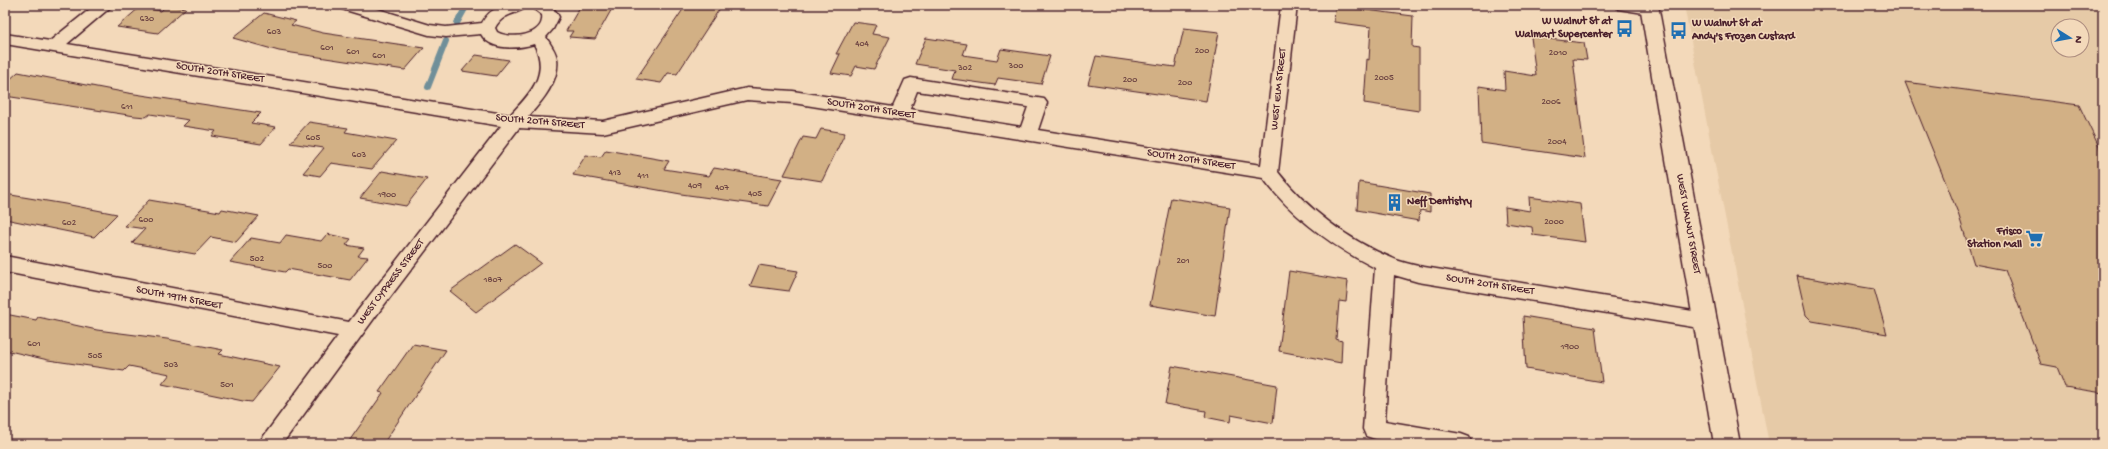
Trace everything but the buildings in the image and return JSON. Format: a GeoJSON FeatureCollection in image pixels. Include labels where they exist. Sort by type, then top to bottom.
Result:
{"type":"FeatureCollection","features":[{"type":"Feature","properties":{"kind":"main road","name":"WEST WALNUT STREET"},"geometry":{"type":"LineString","coordinates":[[1649,7],[1727,444]]}},
{"type":"Feature","properties":{"kind":"street"},"geometry":{"type":"LineString","coordinates":[[54,46],[105,5]]}},
{"type":"Feature","properties":{"kind":"street"},"geometry":{"type":"LineString","coordinates":[[348,5],[428,30],[446,32],[487,28]]}},
{"type":"Feature","properties":{"kind":"street"},"geometry":{"type":"LineString","coordinates":[[520,5],[504,10],[496,15],[490,22],[487,28],[488,34],[492,39],[508,44],[518,43],[538,36],[545,30],[551,17],[549,12],[542,6]]}},
{"type":"Feature","properties":{"kind":"street","name":"WEST ELM STREET"},"geometry":{"type":"LineString","coordinates":[[1268,173],[1289,5]]}},
{"type":"Feature","properties":{"kind":"street"},"geometry":{"type":"LineString","coordinates":[[1624,5],[1649,7]]}},
{"type":"Feature","properties":{"kind":"street","name":"WEST CYPRESS STREET"},"geometry":{"type":"LineString","coordinates":[[270,444],[354,331],[514,122],[538,95],[547,74],[549,60],[538,36]]}},
{"type":"Feature","properties":{"kind":"street","name":"SOUTH 20TH STREET"},"geometry":{"type":"LineString","coordinates":[[5,39],[514,122],[603,127],[747,94],[793,97],[1268,173],[1289,198],[1335,234],[1362,253],[1385,264],[1418,274],[1705,321]]}},
{"type":"Feature","properties":{"kind":"street"},"geometry":{"type":"LineString","coordinates":[[899,114],[911,84],[1038,103],[1028,134]]}},
{"type":"Feature","properties":{"kind":"street","name":"SOUTH 19TH STREET"},"geometry":{"type":"LineString","coordinates":[[5,264],[354,331]]}},
{"type":"Feature","properties":{"kind":"street"},"geometry":{"type":"LineString","coordinates":[[1385,264],[1374,429],[1461,444]]}},
{"type":"Feature","properties":{"kind":"shaded area"},"geometry":{"type":"Polygon","coordinates":[[[1684,5],[2103,5],[2103,444],[1769,444],[1684,5]]]}},
{"type":"Feature","properties":{"kind":"waterway"},"geometry":{"type":"LineString","coordinates":[[457,23],[467,5]]}},
{"type":"Feature","properties":{"kind":"waterway"},"geometry":{"type":"LineString","coordinates":[[428,87],[446,41]]}},
{"type":"Feature","properties":{"kind":"place","name":"W Walnut St at Walmart Supercenter"},"geometry":{"type":"Point","coordinates":[1625,28]}},
{"type":"Feature","properties":{"kind":"place","name":"W Walnut St at Andy's Frozen Custard"},"geometry":{"type":"Point","coordinates":[1679,30]}},
{"type":"Feature","properties":{"kind":"place","name":"Neff Dentistry"},"geometry":{"type":"Point","coordinates":[1394,202]}},
{"type":"Feature","properties":{"kind":"place","name":"Frisco Station Mall"},"geometry":{"type":"Point","coordinates":[2035,238]}}]}
